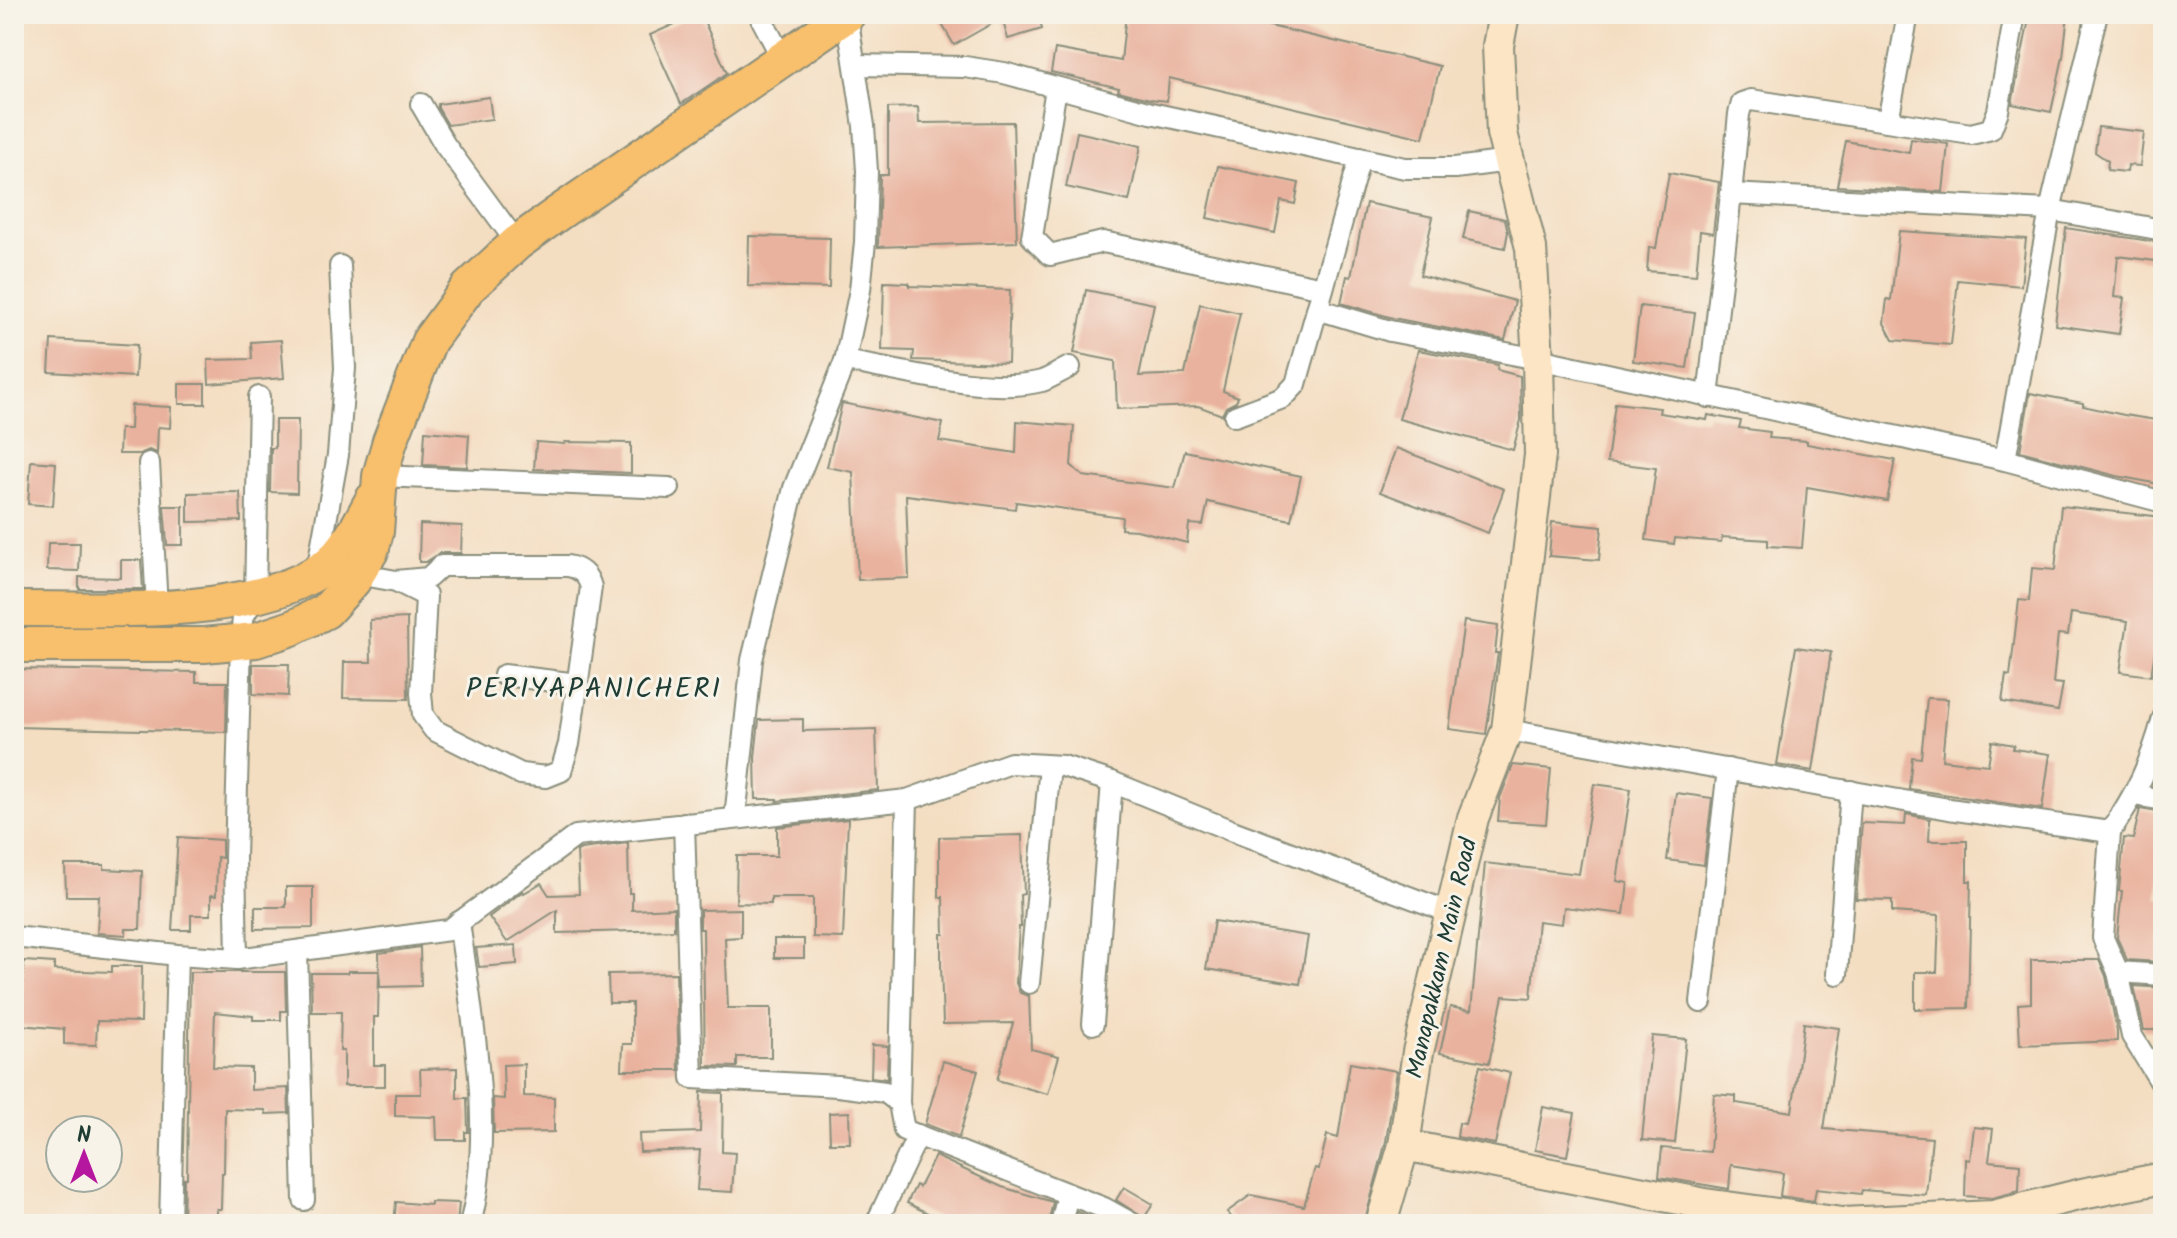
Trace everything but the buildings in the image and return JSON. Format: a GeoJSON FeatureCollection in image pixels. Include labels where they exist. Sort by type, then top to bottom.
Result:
{"type":"FeatureCollection","features":[{"type":"Feature","properties":{"kind":"main road"},"geometry":{"type":"LineString","coordinates":[[14,645],[204,645],[256,640],[292,628],[326,611],[358,574],[371,551],[376,532],[380,482],[390,441],[429,341],[468,288],[517,243],[848,14]]}},
{"type":"Feature","properties":{"kind":"main road","name":"Manapakkam Main Road"},"geometry":{"type":"LineString","coordinates":[[1381,1224],[1404,1145],[1418,1052],[1473,818],[1507,730],[1540,455],[1531,248],[1502,133],[1498,46],[1504,14]]}},
{"type":"Feature","properties":{"kind":"main road"},"geometry":{"type":"LineString","coordinates":[[14,609],[157,607],[255,597],[285,588],[317,572],[336,558],[353,536],[380,482]]}},
{"type":"Feature","properties":{"kind":"main road"},"geometry":{"type":"LineString","coordinates":[[1404,1145],[1705,1204],[1842,1223],[1993,1216],[2163,1178]]}},
{"type":"Feature","properties":{"kind":"street"},"geometry":{"type":"LineString","coordinates":[[759,14],[783,60]]}},
{"type":"Feature","properties":{"kind":"street"},"geometry":{"type":"LineString","coordinates":[[735,818],[752,660],[794,488],[845,361],[860,290],[865,242],[866,156],[848,14]]}},
{"type":"Feature","properties":{"kind":"street"},"geometry":{"type":"LineString","coordinates":[[1888,121],[1908,14]]}},
{"type":"Feature","properties":{"kind":"street"},"geometry":{"type":"LineString","coordinates":[[1708,397],[1742,103],[1751,100],[1971,134],[1991,129],[1998,111],[2015,14]]}},
{"type":"Feature","properties":{"kind":"street"},"geometry":{"type":"LineString","coordinates":[[2005,460],[2050,210],[2097,14]]}},
{"type":"Feature","properties":{"kind":"street"},"geometry":{"type":"LineString","coordinates":[[855,65],[965,67],[1004,73],[1151,113],[1405,168],[1455,168],[1509,161]]}},
{"type":"Feature","properties":{"kind":"street"},"geometry":{"type":"LineString","coordinates":[[1056,88],[1032,237],[1050,255],[1103,242],[1323,288]]}},
{"type":"Feature","properties":{"kind":"street"},"geometry":{"type":"LineString","coordinates":[[421,104],[445,145],[517,243]]}},
{"type":"Feature","properties":{"kind":"street"},"geometry":{"type":"LineString","coordinates":[[1235,416],[1283,398],[1296,384],[1360,158]]}},
{"type":"Feature","properties":{"kind":"street"},"geometry":{"type":"LineString","coordinates":[[1731,194],[2050,210],[2163,230]]}},
{"type":"Feature","properties":{"kind":"street"},"geometry":{"type":"LineString","coordinates":[[317,572],[338,455],[345,368],[340,266]]}},
{"type":"Feature","properties":{"kind":"street"},"geometry":{"type":"LineString","coordinates":[[1317,309],[1390,331],[1538,359],[2005,460],[2163,502]]}},
{"type":"Feature","properties":{"kind":"street"},"geometry":{"type":"LineString","coordinates":[[845,361],[966,382],[1008,385],[1043,381],[1070,367]]}},
{"type":"Feature","properties":{"kind":"street"},"geometry":{"type":"LineString","coordinates":[[237,959],[235,858],[241,641],[243,617],[255,597],[259,397]]}},
{"type":"Feature","properties":{"kind":"street"},"geometry":{"type":"LineString","coordinates":[[149,463],[157,607]]}},
{"type":"Feature","properties":{"kind":"street"},"geometry":{"type":"LineString","coordinates":[[380,482],[669,488]]}},
{"type":"Feature","properties":{"kind":"street"},"geometry":{"type":"LineString","coordinates":[[441,566],[568,566],[579,569],[590,581],[591,587],[578,684],[567,754],[561,771],[554,776],[521,774],[434,730],[423,715],[421,693],[423,586],[441,566]]}},
{"type":"Feature","properties":{"kind":"street"},"geometry":{"type":"LineString","coordinates":[[358,574],[423,586]]}},
{"type":"Feature","properties":{"kind":"street"},"geometry":{"type":"LineString","coordinates":[[504,675],[578,684]]}},
{"type":"Feature","properties":{"kind":"street"},"geometry":{"type":"LineString","coordinates":[[2163,718],[2154,750],[2135,795],[2110,832],[2103,938],[2118,972],[2132,1036],[2163,1086]]}},
{"type":"Feature","properties":{"kind":"street"},"geometry":{"type":"LineString","coordinates":[[1507,730],[1949,809],[2110,832]]}},
{"type":"Feature","properties":{"kind":"street"},"geometry":{"type":"LineString","coordinates":[[14,937],[237,959],[449,930],[576,836],[907,800],[1011,763],[1063,766],[1112,782],[1452,913]]}},
{"type":"Feature","properties":{"kind":"street"},"geometry":{"type":"LineString","coordinates":[[1029,983],[1050,766]]}},
{"type":"Feature","properties":{"kind":"street"},"geometry":{"type":"LineString","coordinates":[[1701,1002],[1728,769]]}},
{"type":"Feature","properties":{"kind":"street"},"geometry":{"type":"LineString","coordinates":[[1093,1024],[1112,782]]}},
{"type":"Feature","properties":{"kind":"street"},"geometry":{"type":"LineString","coordinates":[[1837,974],[1851,791]]}},
{"type":"Feature","properties":{"kind":"street"},"geometry":{"type":"LineString","coordinates":[[2135,795],[2163,800]]}},
{"type":"Feature","properties":{"kind":"street"},"geometry":{"type":"LineString","coordinates":[[907,800],[899,1103],[904,1130],[1104,1208],[1133,1224]]}},
{"type":"Feature","properties":{"kind":"street"},"geometry":{"type":"LineString","coordinates":[[684,823],[692,1078],[870,1090],[885,1092],[899,1103]]}},
{"type":"Feature","properties":{"kind":"street"},"geometry":{"type":"LineString","coordinates":[[459,922],[478,1063],[480,1154],[475,1206],[470,1224]]}},
{"type":"Feature","properties":{"kind":"street"},"geometry":{"type":"LineString","coordinates":[[297,951],[304,1200]]}},
{"type":"Feature","properties":{"kind":"street"},"geometry":{"type":"LineString","coordinates":[[170,1224],[177,955]]}},
{"type":"Feature","properties":{"kind":"street"},"geometry":{"type":"LineString","coordinates":[[2118,972],[2163,975]]}},
{"type":"Feature","properties":{"kind":"street"},"geometry":{"type":"LineString","coordinates":[[876,1224],[918,1135]]}},
{"type":"Feature","properties":{"kind":"street"},"geometry":{"type":"LineString","coordinates":[[1061,1224],[1068,1194]]}},
{"type":"Feature","properties":{"kind":"district","name":"PERIYAPANICHERI"},"geometry":{"type":"Point","coordinates":[594,687]}}]}
